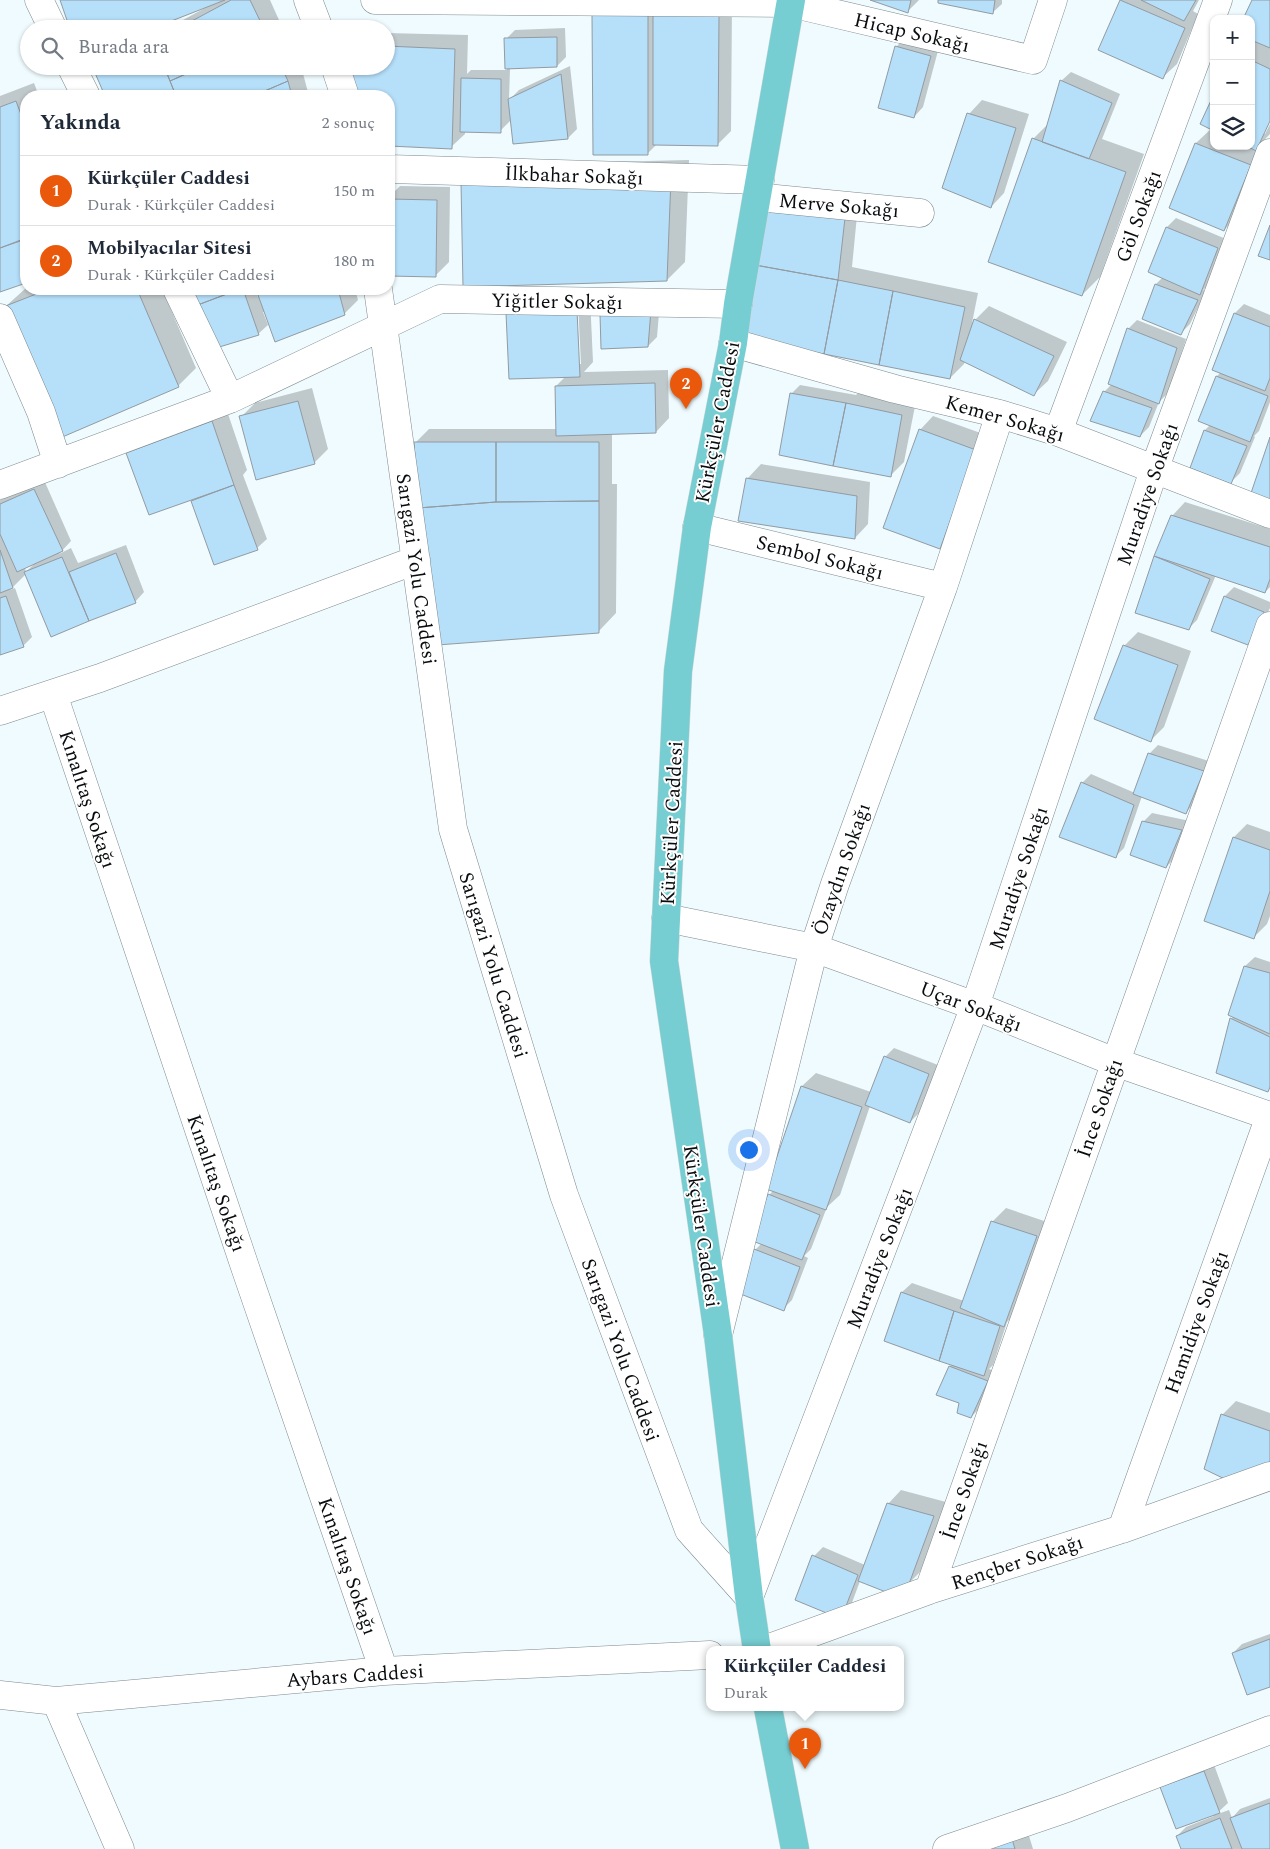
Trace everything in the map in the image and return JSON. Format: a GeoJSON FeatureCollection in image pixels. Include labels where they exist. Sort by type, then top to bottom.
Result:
{"type":"FeatureCollection","features":[{"type":"Feature","properties":{"kind":"main road","name":"Kürkçüler Caddesi"},"geometry":{"type":"LineString","coordinates":[[757,1646],[749,1597],[718,1335],[664,961],[678,671],[697,526],[733,343],[738,304],[791,1]]}},
{"type":"Feature","properties":{"kind":"main road"},"geometry":{"type":"LineString","coordinates":[[769,1711],[795,1849]]}},
{"type":"Feature","properties":{"kind":"street"},"geometry":{"type":"LineString","coordinates":[[39,0],[49,20]]}},
{"type":"Feature","properties":{"kind":"street"},"geometry":{"type":"LineString","coordinates":[[308,0],[316,20]]}},
{"type":"Feature","properties":{"kind":"street","name":"Hicap Sokağı"},"geometry":{"type":"LineString","coordinates":[[375,0],[791,1],[1033,60],[1053,0]]}},
{"type":"Feature","properties":{"kind":"street","name":"Göl Sokağı"},"geometry":{"type":"LineString","coordinates":[[1058,432],[1218,0]]}},
{"type":"Feature","properties":{"kind":"street"},"geometry":{"type":"LineString","coordinates":[[76,75],[83,90]]}},
{"type":"Feature","properties":{"kind":"street"},"geometry":{"type":"LineString","coordinates":[[338,75],[344,90]]}},
{"type":"Feature","properties":{"kind":"street","name":"Muradiye Sokağı"},"geometry":{"type":"LineString","coordinates":[[749,1597],[975,1006],[1154,470],[1270,153]]}},
{"type":"Feature","properties":{"kind":"street","name":"İlkbahar Sokağı"},"geometry":{"type":"LineString","coordinates":[[395,169],[758,189]]}},
{"type":"Feature","properties":{"kind":"street","name":"Merve Sokağı"},"geometry":{"type":"LineString","coordinates":[[758,189],[920,213]]}},
{"type":"Feature","properties":{"kind":"street"},"geometry":{"type":"LineString","coordinates":[[180,295],[230,399]]}},
{"type":"Feature","properties":{"kind":"street","name":"Sarıgazi Yolu Caddesi"},"geometry":{"type":"LineString","coordinates":[[379,295],[453,829],[564,1195],[689,1530],[749,1597]]}},
{"type":"Feature","properties":{"kind":"street","name":"Yiğitler Sokağı"},"geometry":{"type":"LineString","coordinates":[[0,485],[230,399],[440,299],[738,304]]}},
{"type":"Feature","properties":{"kind":"street"},"geometry":{"type":"LineString","coordinates":[[0,318],[41,412],[58,464]]}},
{"type":"Feature","properties":{"kind":"street","name":"Kemer Sokağı"},"geometry":{"type":"LineString","coordinates":[[733,343],[896,389],[1000,414],[1058,432],[1270,514]]}},
{"type":"Feature","properties":{"kind":"street","name":"Özaydın Sokağı"},"geometry":{"type":"LineString","coordinates":[[718,1335],[814,948],[835,884],[944,586],[1000,414]]}},
{"type":"Feature","properties":{"kind":"street","name":"Sembol Sokağı"},"geometry":{"type":"LineString","coordinates":[[697,526],[944,586]]}},
{"type":"Feature","properties":{"kind":"street"},"geometry":{"type":"LineString","coordinates":[[0,711],[100,678],[416,560]]}},
{"type":"Feature","properties":{"kind":"street","name":"İnce Sokağı"},"geometry":{"type":"LineString","coordinates":[[929,1590],[1270,626]]}},
{"type":"Feature","properties":{"kind":"street","name":"Kınalıtaş Sokağı"},"geometry":{"type":"LineString","coordinates":[[53,694],[246,1270],[384,1671]]}},
{"type":"Feature","properties":{"kind":"street","name":"Uçar Sokağı"},"geometry":{"type":"LineString","coordinates":[[666,918],[814,948],[975,1006],[1115,1062],[1270,1116]]}},
{"type":"Feature","properties":{"kind":"street","name":"Hamidiye Sokağı"},"geometry":{"type":"LineString","coordinates":[[1122,1529],[1270,1116]]}},
{"type":"Feature","properties":{"kind":"street","name":"Rençber Sokağı"},"geometry":{"type":"LineString","coordinates":[[775,1646],[929,1590],[1122,1529],[1270,1476]]}},
{"type":"Feature","properties":{"kind":"street","name":"Aybars Caddesi"},"geometry":{"type":"LineString","coordinates":[[0,1695],[56,1701],[384,1671],[706,1655]]}},
{"type":"Feature","properties":{"kind":"street"},"geometry":{"type":"LineString","coordinates":[[56,1701],[120,1849]]}},
{"type":"Feature","properties":{"kind":"street"},"geometry":{"type":"LineString","coordinates":[[947,1849],[1067,1808],[1270,1730]]}},
{"type":"Feature","properties":{"kind":"building"},"geometry":{"type":"Polygon","coordinates":[[[60,0],[225,0],[174,20],[67,20],[60,0]]]}},
{"type":"Feature","properties":{"kind":"building"},"geometry":{"type":"Polygon","coordinates":[[[231,0],[250,0],[260,20],[194,20],[231,0]]]}},
{"type":"Feature","properties":{"kind":"building"},"geometry":{"type":"Polygon","coordinates":[[[870,0],[911,0],[908,13],[870,0]]]}},
{"type":"Feature","properties":{"kind":"building"},"geometry":{"type":"Polygon","coordinates":[[[938,0],[995,0],[993,14],[938,3],[938,0]]]}},
{"type":"Feature","properties":{"kind":"building"},"geometry":{"type":"Polygon","coordinates":[[[1120,0],[1185,28],[1163,79],[1098,50],[1120,0]]]}},
{"type":"Feature","properties":{"kind":"building"},"geometry":{"type":"Polygon","coordinates":[[[1141,0],[1196,0],[1184,21],[1141,0]]]}},
{"type":"Feature","properties":{"kind":"building"},"geometry":{"type":"Polygon","coordinates":[[[1252,0],[1270,0],[1270,48],[1255,42],[1255,15],[1245,15],[1252,0]]]}},
{"type":"Feature","properties":{"kind":"building"},"geometry":{"type":"Polygon","coordinates":[[[653,14],[719,14],[718,146],[653,145],[653,14]]]}},
{"type":"Feature","properties":{"kind":"building"},"geometry":{"type":"Polygon","coordinates":[[[592,15],[648,15],[648,155],[593,155],[592,15]]]}},
{"type":"Feature","properties":{"kind":"building"},"geometry":{"type":"Polygon","coordinates":[[[557,37],[557,67],[505,69],[504,38],[557,37]]]}},
{"type":"Feature","properties":{"kind":"building"},"geometry":{"type":"Polygon","coordinates":[[[395,46],[455,49],[452,149],[395,146],[395,90],[349,90],[343,75],[395,75],[395,46]]]}},
{"type":"Feature","properties":{"kind":"building"},"geometry":{"type":"Polygon","coordinates":[[[895,46],[931,56],[914,118],[878,108],[895,46]]]}},
{"type":"Feature","properties":{"kind":"building"},"geometry":{"type":"Polygon","coordinates":[[[1255,62],[1270,69],[1270,121],[1256,151],[1254,150],[1255,62]]]}},
{"type":"Feature","properties":{"kind":"building"},"geometry":{"type":"Polygon","coordinates":[[[561,74],[568,139],[513,144],[508,99],[561,74]]]}},
{"type":"Feature","properties":{"kind":"building"},"geometry":{"type":"Polygon","coordinates":[[[96,75],[168,75],[174,90],[102,90],[96,75]]]}},
{"type":"Feature","properties":{"kind":"building"},"geometry":{"type":"Polygon","coordinates":[[[168,75],[184,75],[170,81],[168,75]]]}},
{"type":"Feature","properties":{"kind":"building"},"geometry":{"type":"Polygon","coordinates":[[[184,75],[285,75],[288,81],[267,90],[174,90],[170,81],[184,75]]]}},
{"type":"Feature","properties":{"kind":"building"},"geometry":{"type":"Polygon","coordinates":[[[461,78],[501,79],[501,133],[460,132],[461,78]]]}},
{"type":"Feature","properties":{"kind":"building"},"geometry":{"type":"Polygon","coordinates":[[[1060,80],[1112,103],[1089,159],[1042,142],[1060,80]]]}},
{"type":"Feature","properties":{"kind":"building"},"geometry":{"type":"Polygon","coordinates":[[[288,81],[290,90],[267,90],[288,81]]]}},
{"type":"Feature","properties":{"kind":"building"},"geometry":{"type":"Polygon","coordinates":[[[16,101],[20,112],[20,240],[0,248],[0,107],[16,101]]]}},
{"type":"Feature","properties":{"kind":"building"},"geometry":{"type":"Polygon","coordinates":[[[1210,103],[1210,129],[1200,124],[1210,103]]]}},
{"type":"Feature","properties":{"kind":"building"},"geometry":{"type":"Polygon","coordinates":[[[967,113],[1016,128],[991,208],[942,188],[967,113]]]}},
{"type":"Feature","properties":{"kind":"building"},"geometry":{"type":"Polygon","coordinates":[[[1032,138],[1126,172],[1082,296],[988,262],[1032,138]]]}},
{"type":"Feature","properties":{"kind":"building"},"geometry":{"type":"Polygon","coordinates":[[[1195,143],[1251,165],[1224,231],[1169,208],[1195,143]]]}},
{"type":"Feature","properties":{"kind":"building"},"geometry":{"type":"Polygon","coordinates":[[[671,178],[667,281],[463,287],[461,182],[671,178]]]}},
{"type":"Feature","properties":{"kind":"building"},"geometry":{"type":"Polygon","coordinates":[[[395,199],[437,200],[436,277],[395,276],[395,199]]]}},
{"type":"Feature","properties":{"kind":"building"},"geometry":{"type":"Polygon","coordinates":[[[764,206],[845,218],[838,280],[755,265],[764,206]]]}},
{"type":"Feature","properties":{"kind":"building"},"geometry":{"type":"Polygon","coordinates":[[[1270,225],[1270,260],[1258,256],[1270,225]]]}},
{"type":"Feature","properties":{"kind":"building"},"geometry":{"type":"Polygon","coordinates":[[[1166,227],[1218,248],[1200,295],[1148,272],[1166,227]]]}},
{"type":"Feature","properties":{"kind":"building"},"geometry":{"type":"Polygon","coordinates":[[[20,241],[20,285],[0,292],[0,248],[20,241]]]}},
{"type":"Feature","properties":{"kind":"building"},"geometry":{"type":"Polygon","coordinates":[[[755,265],[838,280],[824,354],[743,338],[755,265]]]}},
{"type":"Feature","properties":{"kind":"building"},"geometry":{"type":"Polygon","coordinates":[[[838,280],[893,291],[879,365],[824,354],[838,280]]]}},
{"type":"Feature","properties":{"kind":"building"},"geometry":{"type":"Polygon","coordinates":[[[1155,284],[1198,300],[1181,335],[1142,319],[1155,284]]]}},
{"type":"Feature","properties":{"kind":"building"},"geometry":{"type":"Polygon","coordinates":[[[893,291],[965,307],[950,379],[879,365],[893,291]]]}},
{"type":"Feature","properties":{"kind":"building"},"geometry":{"type":"Polygon","coordinates":[[[34,295],[140,295],[179,387],[60,438],[3,307],[34,295]]]}},
{"type":"Feature","properties":{"kind":"building"},"geometry":{"type":"Polygon","coordinates":[[[190,295],[224,295],[195,306],[190,295]]]}},
{"type":"Feature","properties":{"kind":"building"},"geometry":{"type":"Polygon","coordinates":[[[224,295],[245,295],[259,335],[216,348],[195,306],[224,295]]]}},
{"type":"Feature","properties":{"kind":"building"},"geometry":{"type":"Polygon","coordinates":[[[258,295],[340,295],[345,315],[275,342],[258,295]]]}},
{"type":"Feature","properties":{"kind":"building"},"geometry":{"type":"Polygon","coordinates":[[[577,310],[580,377],[509,379],[506,313],[577,310]]]}},
{"type":"Feature","properties":{"kind":"building"},"geometry":{"type":"Polygon","coordinates":[[[651,310],[648,347],[601,349],[600,314],[651,310]]]}},
{"type":"Feature","properties":{"kind":"building"},"geometry":{"type":"Polygon","coordinates":[[[1234,313],[1270,327],[1270,378],[1265,391],[1212,370],[1234,313]]]}},
{"type":"Feature","properties":{"kind":"building"},"geometry":{"type":"Polygon","coordinates":[[[974,319],[1054,356],[1034,396],[960,360],[974,319]]]}},
{"type":"Feature","properties":{"kind":"building"},"geometry":{"type":"Polygon","coordinates":[[[1127,328],[1177,348],[1159,404],[1108,384],[1127,328]]]}},
{"type":"Feature","properties":{"kind":"building"},"geometry":{"type":"Polygon","coordinates":[[[1216,376],[1268,396],[1250,442],[1198,421],[1216,376]]]}},
{"type":"Feature","properties":{"kind":"building"},"geometry":{"type":"Polygon","coordinates":[[[655,383],[656,433],[556,436],[555,386],[655,383]]]}},
{"type":"Feature","properties":{"kind":"building"},"geometry":{"type":"Polygon","coordinates":[[[1103,391],[1152,408],[1140,437],[1090,421],[1103,391]]]}},
{"type":"Feature","properties":{"kind":"building"},"geometry":{"type":"Polygon","coordinates":[[[790,393],[846,403],[833,466],[779,455],[790,393]]]}},
{"type":"Feature","properties":{"kind":"building"},"geometry":{"type":"Polygon","coordinates":[[[298,401],[315,464],[256,480],[239,416],[298,401]]]}},
{"type":"Feature","properties":{"kind":"building"},"geometry":{"type":"Polygon","coordinates":[[[846,403],[902,415],[891,477],[833,466],[846,403]]]}},
{"type":"Feature","properties":{"kind":"building"},"geometry":{"type":"Polygon","coordinates":[[[212,421],[234,485],[149,515],[126,453],[212,421]]]}},
{"type":"Feature","properties":{"kind":"building"},"geometry":{"type":"Polygon","coordinates":[[[919,429],[976,450],[940,549],[883,528],[919,429]]]}},
{"type":"Feature","properties":{"kind":"building"},"geometry":{"type":"Polygon","coordinates":[[[1204,430],[1247,446],[1231,484],[1190,468],[1204,430]]]}},
{"type":"Feature","properties":{"kind":"building"},"geometry":{"type":"Polygon","coordinates":[[[1270,437],[1270,503],[1250,496],[1270,437]]]}},
{"type":"Feature","properties":{"kind":"building"},"geometry":{"type":"Polygon","coordinates":[[[414,442],[496,442],[496,502],[418,508],[414,442]]]}},
{"type":"Feature","properties":{"kind":"building"},"geometry":{"type":"Polygon","coordinates":[[[496,442],[599,442],[599,501],[496,502],[496,442]]]}},
{"type":"Feature","properties":{"kind":"building"},"geometry":{"type":"Polygon","coordinates":[[[746,478],[857,496],[855,539],[738,521],[746,478]]]}},
{"type":"Feature","properties":{"kind":"building"},"geometry":{"type":"Polygon","coordinates":[[[234,485],[258,550],[214,565],[191,501],[234,485]]]}},
{"type":"Feature","properties":{"kind":"building"},"geometry":{"type":"Polygon","coordinates":[[[34,489],[63,551],[17,572],[0,534],[0,504],[34,489]]]}},
{"type":"Feature","properties":{"kind":"building"},"geometry":{"type":"Polygon","coordinates":[[[599,501],[599,633],[437,645],[418,508],[496,502],[599,501]]]}},
{"type":"Feature","properties":{"kind":"building"},"geometry":{"type":"Polygon","coordinates":[[[1171,515],[1270,547],[1270,579],[1265,593],[1154,556],[1171,515]]]}},
{"type":"Feature","properties":{"kind":"building"},"geometry":{"type":"Polygon","coordinates":[[[0,550],[13,588],[0,593],[0,550]]]}},
{"type":"Feature","properties":{"kind":"building"},"geometry":{"type":"Polygon","coordinates":[[[116,553],[136,603],[89,621],[69,572],[116,553]]]}},
{"type":"Feature","properties":{"kind":"building"},"geometry":{"type":"Polygon","coordinates":[[[1154,556],[1210,579],[1189,630],[1135,613],[1154,556]]]}},
{"type":"Feature","properties":{"kind":"building"},"geometry":{"type":"Polygon","coordinates":[[[62,557],[89,621],[51,637],[24,572],[62,557]]]}},
{"type":"Feature","properties":{"kind":"building"},"geometry":{"type":"Polygon","coordinates":[[[6,596],[24,647],[0,655],[0,598],[6,596]]]}},
{"type":"Feature","properties":{"kind":"building"},"geometry":{"type":"Polygon","coordinates":[[[1224,596],[1264,612],[1248,645],[1211,631],[1224,596]]]}},
{"type":"Feature","properties":{"kind":"building"},"geometry":{"type":"Polygon","coordinates":[[[1123,645],[1178,665],[1151,742],[1094,719],[1123,645]]]}},
{"type":"Feature","properties":{"kind":"building"},"geometry":{"type":"Polygon","coordinates":[[[1148,753],[1204,771],[1186,814],[1133,794],[1148,753]]]}},
{"type":"Feature","properties":{"kind":"building"},"geometry":{"type":"Polygon","coordinates":[[[1081,782],[1134,805],[1116,858],[1059,837],[1081,782]]]}},
{"type":"Feature","properties":{"kind":"building"},"geometry":{"type":"Polygon","coordinates":[[[1142,821],[1182,830],[1166,868],[1130,855],[1142,821]]]}},
{"type":"Feature","properties":{"kind":"building"},"geometry":{"type":"Polygon","coordinates":[[[1233,837],[1270,850],[1270,891],[1254,939],[1204,921],[1233,837]]]}},
{"type":"Feature","properties":{"kind":"building"},"geometry":{"type":"Polygon","coordinates":[[[1244,966],[1270,973],[1270,1034],[1228,1015],[1244,966]]]}},
{"type":"Feature","properties":{"kind":"building"},"geometry":{"type":"Polygon","coordinates":[[[1230,1018],[1270,1037],[1270,1087],[1268,1092],[1216,1073],[1230,1018]]]}},
{"type":"Feature","properties":{"kind":"building"},"geometry":{"type":"Polygon","coordinates":[[[884,1056],[929,1074],[910,1123],[865,1105],[884,1056]]]}},
{"type":"Feature","properties":{"kind":"building"},"geometry":{"type":"Polygon","coordinates":[[[801,1086],[862,1107],[826,1210],[766,1189],[801,1086]]]}},
{"type":"Feature","properties":{"kind":"building"},"geometry":{"type":"Polygon","coordinates":[[[768,1194],[820,1215],[802,1260],[750,1240],[768,1194]]]}},
{"type":"Feature","properties":{"kind":"building"},"geometry":{"type":"Polygon","coordinates":[[[991,1221],[1037,1236],[1004,1327],[960,1308],[991,1221]]]}},
{"type":"Feature","properties":{"kind":"building"},"geometry":{"type":"Polygon","coordinates":[[[754,1249],[800,1267],[784,1311],[738,1293],[754,1249]]]}},
{"type":"Feature","properties":{"kind":"building"},"geometry":{"type":"Polygon","coordinates":[[[901,1292],[954,1311],[939,1361],[884,1341],[901,1292]]]}},
{"type":"Feature","properties":{"kind":"building"},"geometry":{"type":"Polygon","coordinates":[[[954,1311],[1000,1326],[984,1376],[939,1361],[954,1311]]]}},
{"type":"Feature","properties":{"kind":"building"},"geometry":{"type":"Polygon","coordinates":[[[949,1366],[988,1381],[971,1418],[957,1413],[959,1403],[936,1395],[949,1366]]]}},
{"type":"Feature","properties":{"kind":"building"},"geometry":{"type":"Polygon","coordinates":[[[1221,1414],[1270,1431],[1270,1468],[1233,1483],[1204,1469],[1221,1414]]]}},
{"type":"Feature","properties":{"kind":"building"},"geometry":{"type":"Polygon","coordinates":[[[887,1503],[934,1516],[909,1584],[886,1592],[858,1581],[887,1503]]]}},
{"type":"Feature","properties":{"kind":"building"},"geometry":{"type":"Polygon","coordinates":[[[812,1555],[858,1575],[841,1619],[795,1600],[812,1555]]]}},
{"type":"Feature","properties":{"kind":"building"},"geometry":{"type":"Polygon","coordinates":[[[1270,1639],[1270,1687],[1247,1695],[1232,1653],[1270,1639]]]}},
{"type":"Feature","properties":{"kind":"building"},"geometry":{"type":"Polygon","coordinates":[[[1204,1771],[1220,1813],[1176,1829],[1160,1787],[1204,1771]]]}},
{"type":"Feature","properties":{"kind":"building"},"geometry":{"type":"Polygon","coordinates":[[[1270,1803],[1270,1849],[1242,1849],[1230,1818],[1270,1803]]]}},
{"type":"Feature","properties":{"kind":"building"},"geometry":{"type":"Polygon","coordinates":[[[1220,1818],[1232,1849],[1181,1849],[1176,1836],[1220,1818]]]}},
{"type":"Feature","properties":{"kind":"building"},"geometry":{"type":"Polygon","coordinates":[[[1012,1839],[1015,1849],[980,1849],[1012,1839]]]}},
{"type":"Feature","properties":{"kind":"place","name":"Mobilyacılar Sitesi"},"geometry":{"type":"Point","coordinates":[686,409]}},
{"type":"Feature","properties":{"kind":"place","name":"Kürkçüler Caddesi"},"geometry":{"type":"Point","coordinates":[805,1769]}}]}
